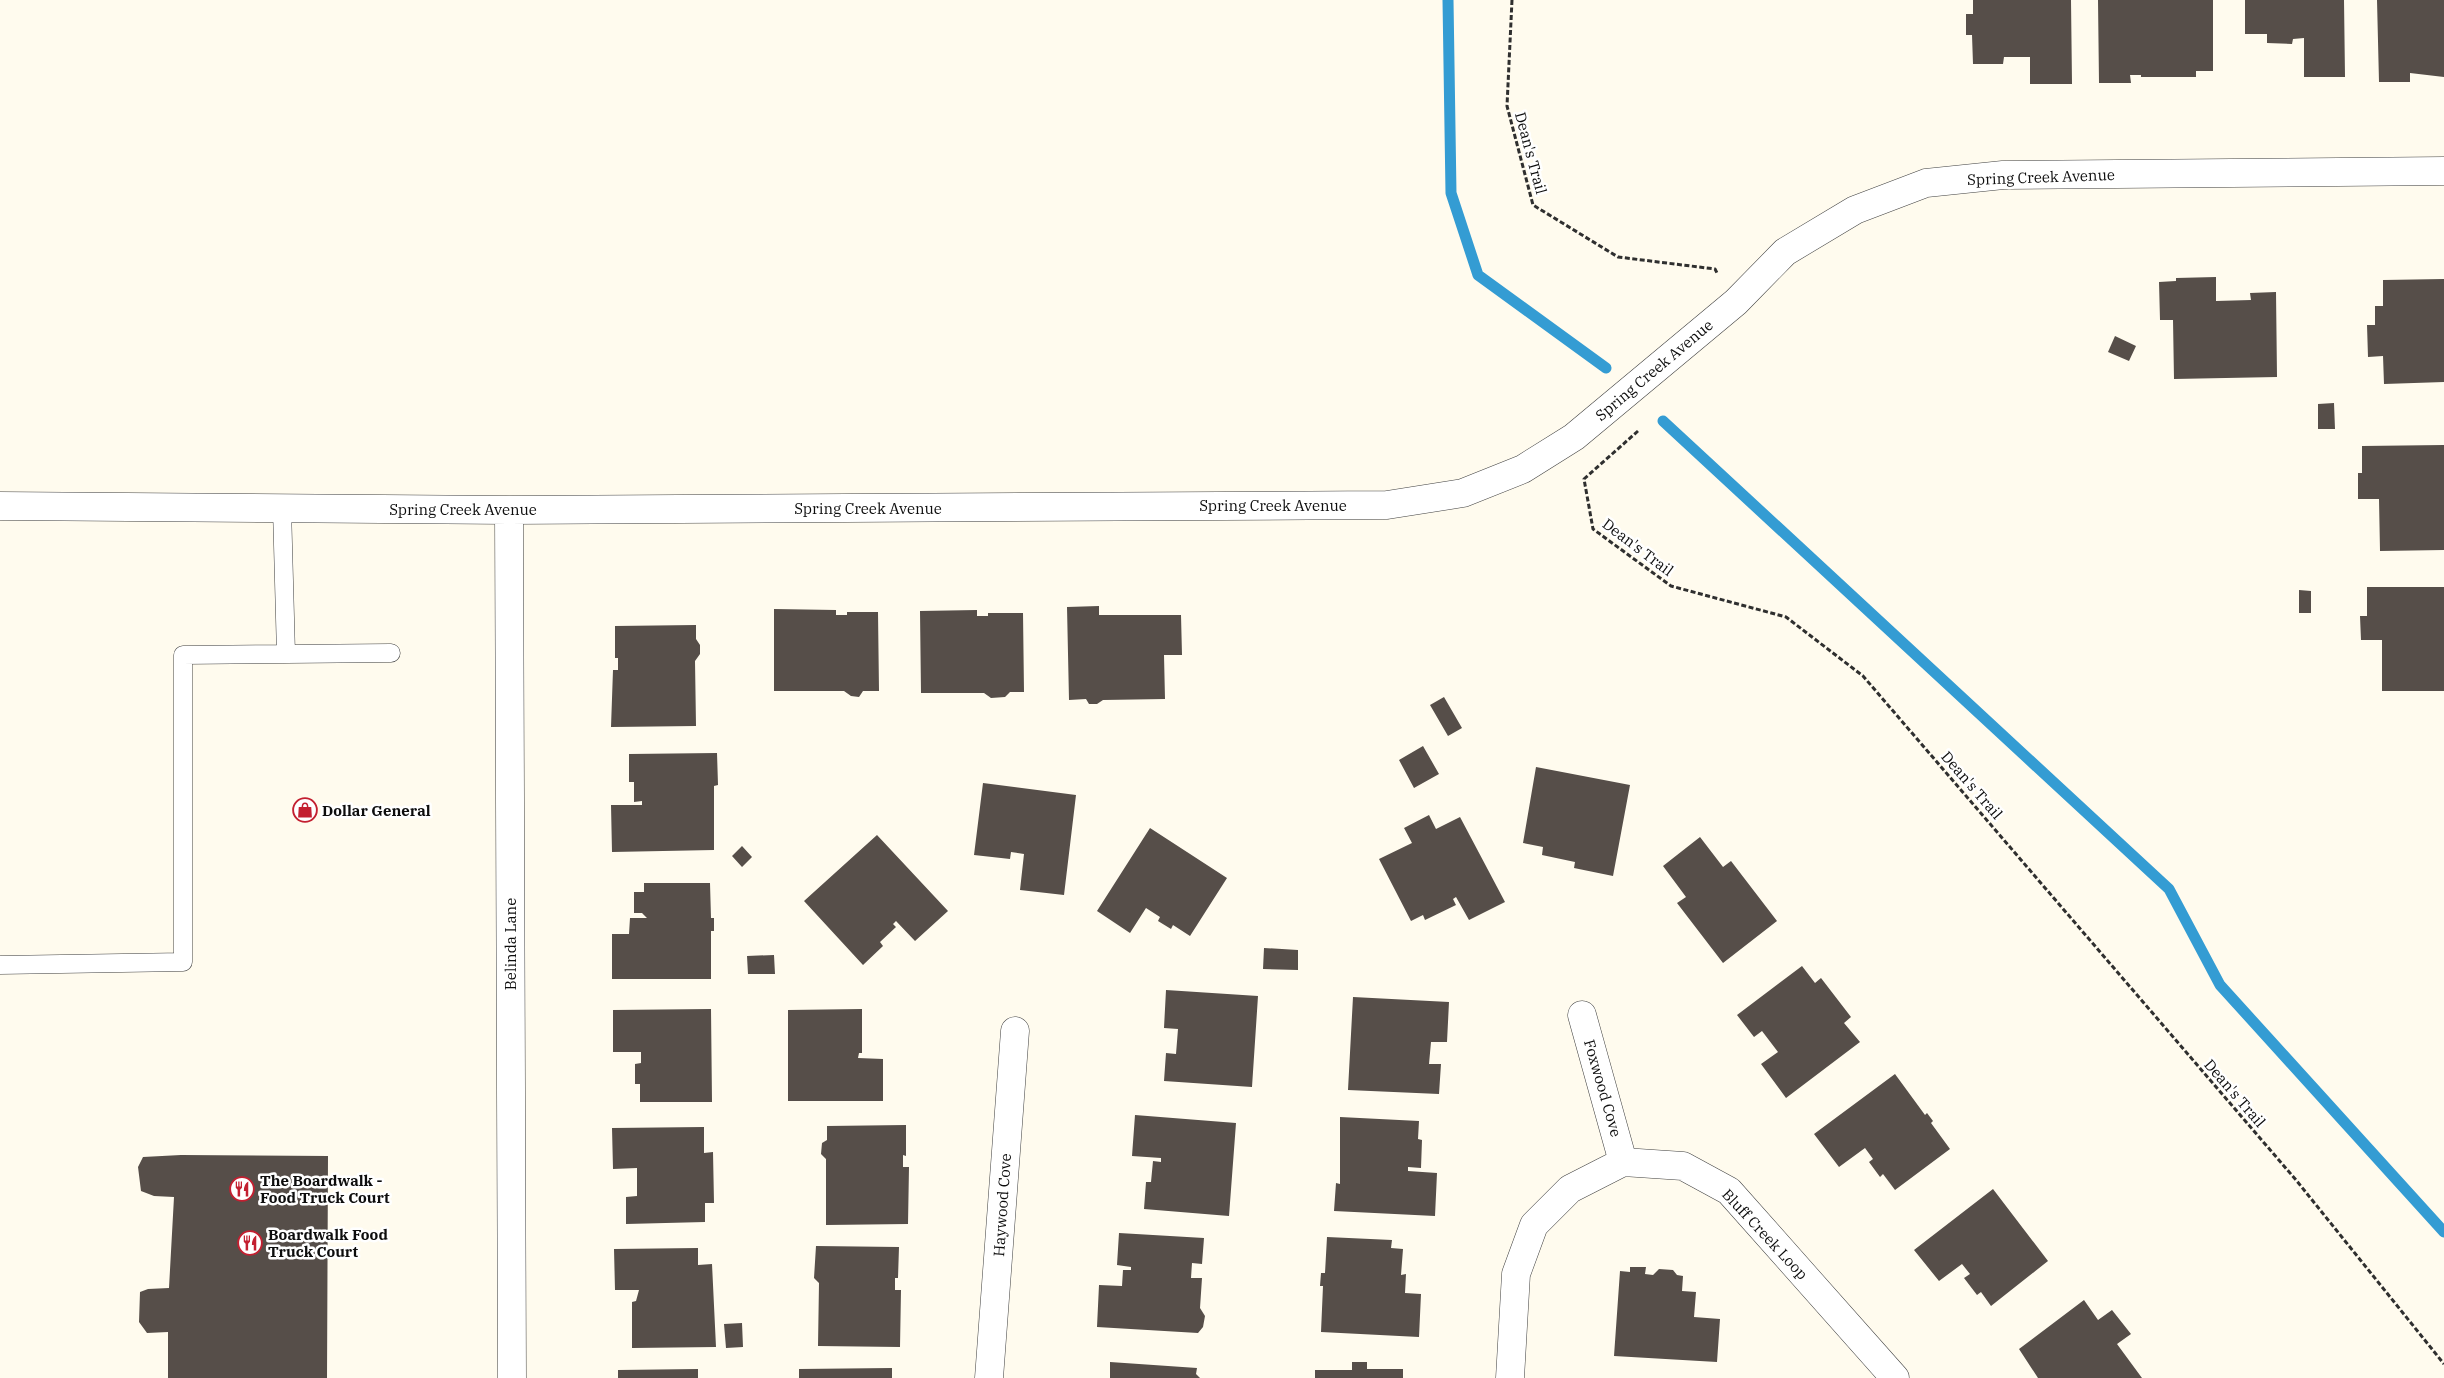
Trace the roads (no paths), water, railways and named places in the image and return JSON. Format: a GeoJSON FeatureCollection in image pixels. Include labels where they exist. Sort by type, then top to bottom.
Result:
{"type":"FeatureCollection","features":[{"type":"Feature","properties":{"kind":"street","name":"Spring Creek Avenue"},"geometry":{"type":"LineString","coordinates":[[0,506],[509,510],[1386,505],[1463,493],[1523,469],[1574,437],[1736,302],[1784,252],[1855,210],[1926,183],[2003,175],[2444,171]]}},
{"type":"Feature","properties":{"kind":"street","name":"Belinda Lane"},"geometry":{"type":"LineString","coordinates":[[509,510],[512,1378]]}},
{"type":"Feature","properties":{"kind":"street","name":"Foxwood Cove"},"geometry":{"type":"LineString","coordinates":[[1582,1015],[1624,1162]]}},
{"type":"Feature","properties":{"kind":"street","name":"Haywood Cove"},"geometry":{"type":"LineString","coordinates":[[988,1378],[1015,1031]]}},
{"type":"Feature","properties":{"kind":"street"},"geometry":{"type":"LineString","coordinates":[[1510,1378],[1516,1274],[1534,1225],[1570,1189],[1624,1162]]}},
{"type":"Feature","properties":{"kind":"street","name":"Bluff Creek Loop"},"geometry":{"type":"LineString","coordinates":[[1624,1162],[1683,1166],[1729,1191],[1895,1378]]}},
{"type":"Feature","properties":{"kind":"lane"},"geometry":{"type":"LineString","coordinates":[[282,508],[286,654]]}},
{"type":"Feature","properties":{"kind":"lane"},"geometry":{"type":"LineString","coordinates":[[0,965],[183,962],[183,655],[390,653]]}},
{"type":"Feature","properties":{"kind":"waterway"},"geometry":{"type":"LineString","coordinates":[[1448,0],[1451,193],[1478,275],[1606,368]]}},
{"type":"Feature","properties":{"kind":"waterway"},"geometry":{"type":"LineString","coordinates":[[1663,421],[2169,889],[2220,985],[2444,1232]]}},
{"type":"Feature","properties":{"kind":"place","name":"Dollar General"},"geometry":{"type":"Point","coordinates":[305,810]}},
{"type":"Feature","properties":{"kind":"place","name":"The Boardwalk - Food Truck Court"},"geometry":{"type":"Point","coordinates":[242,1189]}},
{"type":"Feature","properties":{"kind":"place","name":"Boardwalk Food Truck Court"},"geometry":{"type":"Point","coordinates":[250,1243]}}]}
